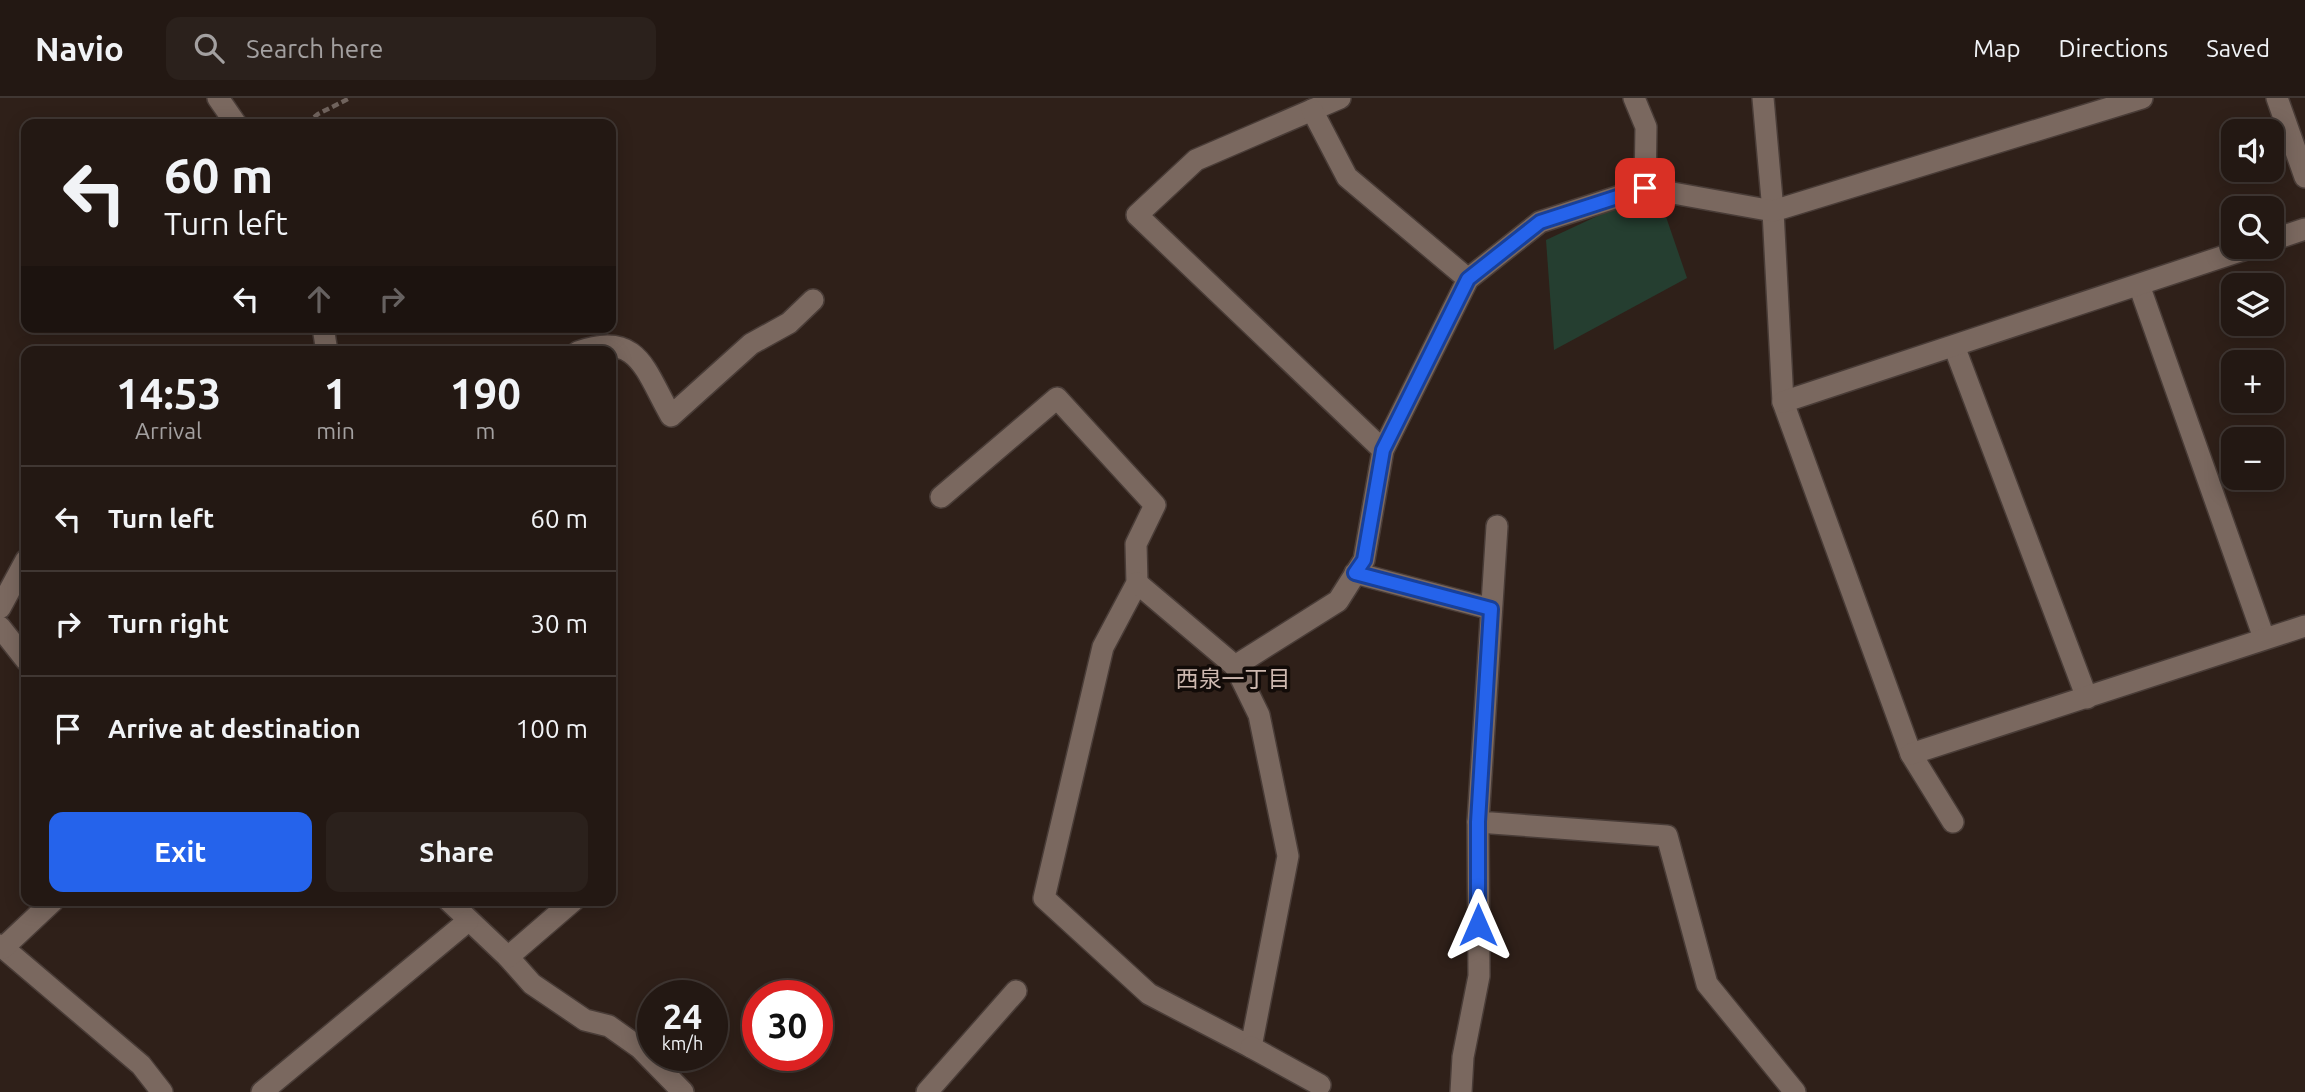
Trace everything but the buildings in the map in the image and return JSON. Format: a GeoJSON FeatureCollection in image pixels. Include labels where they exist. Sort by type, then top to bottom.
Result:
{"type":"FeatureCollection","features":[{"type":"Feature","properties":{"kind":"street"},"geometry":{"type":"LineString","coordinates":[[218,98],[233,119]]}},
{"type":"Feature","properties":{"kind":"street"},"geometry":{"type":"LineString","coordinates":[[1339,98],[1196,160],[1137,215],[1383,450]]}},
{"type":"Feature","properties":{"kind":"street"},"geometry":{"type":"LineString","coordinates":[[1633,98],[1646,127],[1645,188]]}},
{"type":"Feature","properties":{"kind":"street"},"geometry":{"type":"LineString","coordinates":[[1763,98],[1773,211],[1783,402],[1911,754],[1953,822]]}},
{"type":"Feature","properties":{"kind":"street"},"geometry":{"type":"LineString","coordinates":[[1235,666],[1338,601],[1364,560],[1383,450],[1468,279],[1540,222],[1645,188],[1773,211],[2142,98]]}},
{"type":"Feature","properties":{"kind":"street"},"geometry":{"type":"LineString","coordinates":[[2277,98],[2305,177]]}},
{"type":"Feature","properties":{"kind":"street"},"geometry":{"type":"LineString","coordinates":[[1312,110],[1347,177],[1468,279]]}},
{"type":"Feature","properties":{"kind":"street"},"geometry":{"type":"LineString","coordinates":[[2284,236],[2305,229]]}},
{"type":"Feature","properties":{"kind":"street"},"geometry":{"type":"LineString","coordinates":[[1783,402],[2221,257]]}},
{"type":"Feature","properties":{"kind":"street"},"geometry":{"type":"LineString","coordinates":[[2139,285],[2264,638]]}},
{"type":"Feature","properties":{"kind":"street"},"geometry":{"type":"LineString","coordinates":[[593,346],[619,346],[635,354],[671,416],[751,344],[789,323],[813,300]]}},
{"type":"Feature","properties":{"kind":"street"},"geometry":{"type":"LineString","coordinates":[[1954,346],[2087,698]]}},
{"type":"Feature","properties":{"kind":"street"},"geometry":{"type":"LineString","coordinates":[[941,497],[1057,398],[1155,505],[1136,544],[1137,583],[1103,647],[1044,898],[1150,994],[1320,1085]]}},
{"type":"Feature","properties":{"kind":"street"},"geometry":{"type":"LineString","coordinates":[[1461,1092],[1464,1057],[1479,976],[1478,822],[1497,526]]}},
{"type":"Feature","properties":{"kind":"street"},"geometry":{"type":"LineString","coordinates":[[0,608],[21,569]]}},
{"type":"Feature","properties":{"kind":"street"},"geometry":{"type":"LineString","coordinates":[[1355,573],[1491,609]]}},
{"type":"Feature","properties":{"kind":"street"},"geometry":{"type":"LineString","coordinates":[[1137,583],[1235,666],[1259,715],[1288,856],[1251,1047]]}},
{"type":"Feature","properties":{"kind":"street"},"geometry":{"type":"LineString","coordinates":[[0,626],[21,653]]}},
{"type":"Feature","properties":{"kind":"street"},"geometry":{"type":"LineString","coordinates":[[1911,754],[2305,626]]}},
{"type":"Feature","properties":{"kind":"street"},"geometry":{"type":"LineString","coordinates":[[1478,822],[1667,836],[1707,984],[1795,1092]]}},
{"type":"Feature","properties":{"kind":"street"},"geometry":{"type":"LineString","coordinates":[[47,906],[2,947],[141,1065],[162,1092]]}},
{"type":"Feature","properties":{"kind":"street"},"geometry":{"type":"LineString","coordinates":[[454,906],[508,957],[532,984],[585,1020],[609,1026],[640,1048],[682,1092]]}},
{"type":"Feature","properties":{"kind":"street"},"geometry":{"type":"LineString","coordinates":[[508,957],[567,906]]}},
{"type":"Feature","properties":{"kind":"street"},"geometry":{"type":"LineString","coordinates":[[262,1092],[468,921]]}},
{"type":"Feature","properties":{"kind":"street"},"geometry":{"type":"LineString","coordinates":[[927,1092],[1016,991]]}},
{"type":"Feature","properties":{"kind":"path"},"geometry":{"type":"LineString","coordinates":[[312,119],[350,98]]}},
{"type":"Feature","properties":{"kind":"green space"},"geometry":{"type":"Polygon","coordinates":[[[1621,205],[1642,206],[1665,214],[1687,278],[1554,350],[1546,240],[1621,205]]]}},
{"type":"Feature","properties":{"kind":"district","name":"西泉一丁目"},"geometry":{"type":"Point","coordinates":[1233,679]}},
{"type":"Feature","properties":{"kind":"route"},"geometry":{"type":"LineString","coordinates":[[1478,925],[1478,822],[1491,609],[1355,573],[1364,560],[1383,450],[1468,279],[1540,222],[1645,188]]}}]}
